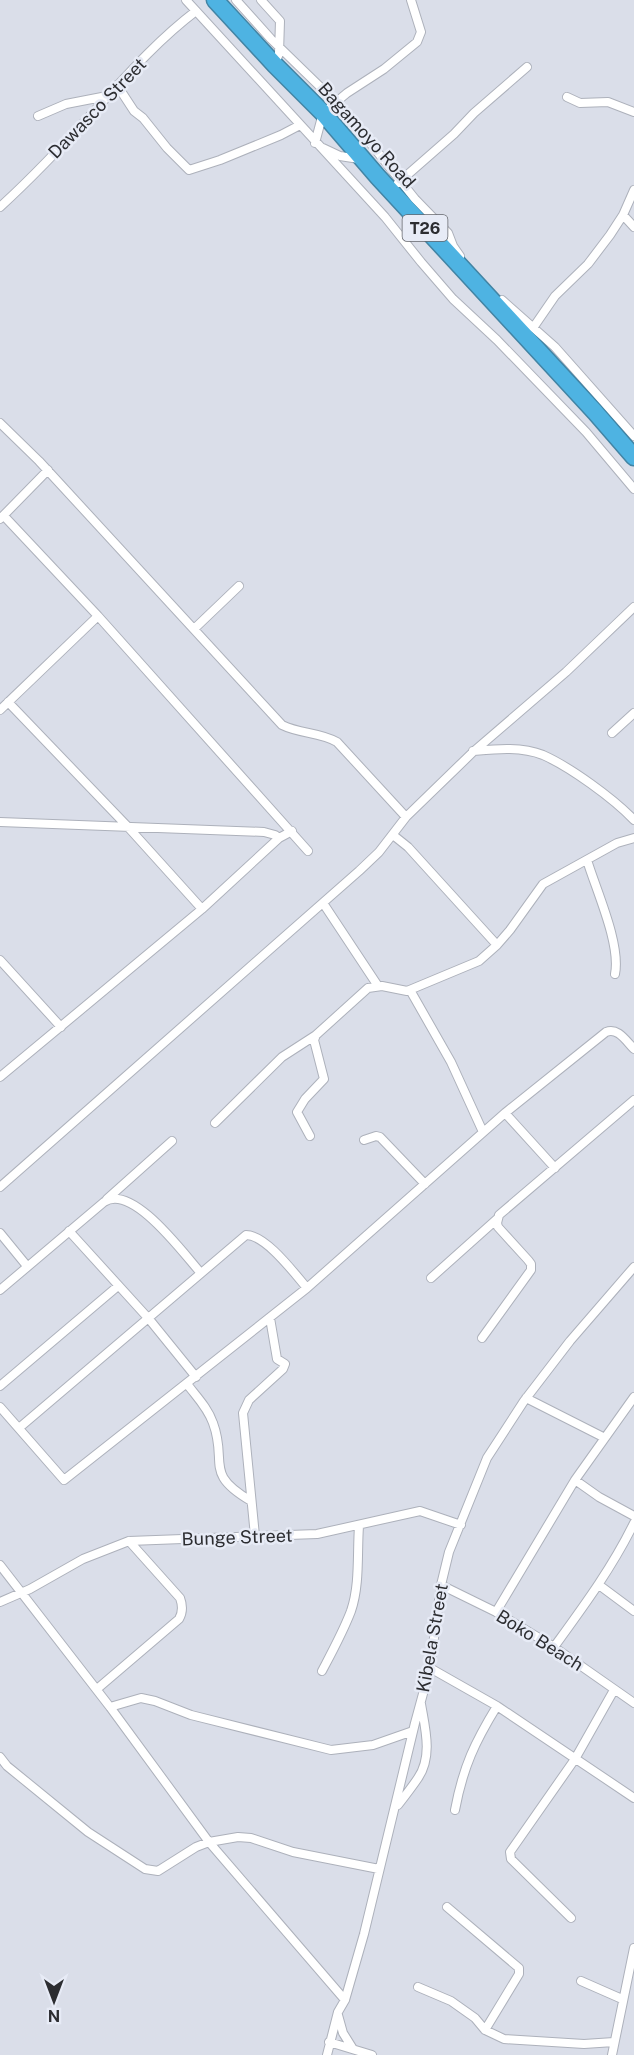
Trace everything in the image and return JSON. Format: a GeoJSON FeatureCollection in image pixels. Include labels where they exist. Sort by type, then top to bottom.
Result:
{"type":"FeatureCollection","features":[{"type":"Feature","properties":{"kind":"highway","name":"Bagamoyo Road"},"geometry":{"type":"LineString","coordinates":[[215,0],[275,65],[330,108],[365,161],[396,185],[634,457]]}},
{"type":"Feature","properties":{"kind":"street"},"geometry":{"type":"LineString","coordinates":[[186,0],[385,217],[453,298],[498,340],[586,432],[634,489]]}},
{"type":"Feature","properties":{"kind":"street"},"geometry":{"type":"LineString","coordinates":[[236,0],[396,185],[416,199],[448,233],[453,246],[467,264],[555,347],[634,436]]}},
{"type":"Feature","properties":{"kind":"street"},"geometry":{"type":"LineString","coordinates":[[261,0],[280,21],[279,47],[275,65]]}},
{"type":"Feature","properties":{"kind":"street"},"geometry":{"type":"LineString","coordinates":[[317,144],[330,108],[417,42],[420,32],[411,0]]}},
{"type":"Feature","properties":{"kind":"street","name":"Dawasco Street"},"geometry":{"type":"LineString","coordinates":[[0,207],[179,24],[196,11]]}},
{"type":"Feature","properties":{"kind":"street"},"geometry":{"type":"LineString","coordinates":[[396,185],[527,67]]}},
{"type":"Feature","properties":{"kind":"street"},"geometry":{"type":"LineString","coordinates":[[117,86],[134,111],[143,118],[189,170],[220,160],[300,125]]}},
{"type":"Feature","properties":{"kind":"street"},"geometry":{"type":"LineString","coordinates":[[38,116],[66,104],[108,96]]}},
{"type":"Feature","properties":{"kind":"street"},"geometry":{"type":"LineString","coordinates":[[567,97],[580,103],[608,102],[634,112]]}},
{"type":"Feature","properties":{"kind":"street"},"geometry":{"type":"LineString","coordinates":[[317,144],[340,156],[365,161]]}},
{"type":"Feature","properties":{"kind":"street"},"geometry":{"type":"LineString","coordinates":[[533,328],[555,296],[588,264],[623,215],[634,191]]}},
{"type":"Feature","properties":{"kind":"street"},"geometry":{"type":"LineString","coordinates":[[623,215],[634,227]]}},
{"type":"Feature","properties":{"kind":"street"},"geometry":{"type":"LineString","coordinates":[[0,423],[48,470],[282,725],[290,729],[329,737],[337,742],[406,817]]}},
{"type":"Feature","properties":{"kind":"street"},"geometry":{"type":"LineString","coordinates":[[48,470],[2,517],[98,616],[308,851]]}},
{"type":"Feature","properties":{"kind":"street"},"geometry":{"type":"LineString","coordinates":[[194,629],[239,586]]}},
{"type":"Feature","properties":{"kind":"street"},"geometry":{"type":"LineString","coordinates":[[0,1187],[324,903],[379,852],[406,817],[473,752],[566,672],[634,607]]}},
{"type":"Feature","properties":{"kind":"street"},"geometry":{"type":"LineString","coordinates":[[0,710],[98,616]]}},
{"type":"Feature","properties":{"kind":"street"},"geometry":{"type":"LineString","coordinates":[[9,702],[202,909]]}},
{"type":"Feature","properties":{"kind":"street"},"geometry":{"type":"LineString","coordinates":[[612,733],[634,713]]}},
{"type":"Feature","properties":{"kind":"street"},"geometry":{"type":"LineString","coordinates":[[473,752],[513,749],[542,755],[576,774],[634,820]]}},
{"type":"Feature","properties":{"kind":"street"},"geometry":{"type":"LineString","coordinates":[[0,822],[264,832],[279,838]]}},
{"type":"Feature","properties":{"kind":"street"},"geometry":{"type":"LineString","coordinates":[[0,1077],[202,909],[279,838],[292,831]]}},
{"type":"Feature","properties":{"kind":"street"},"geometry":{"type":"LineString","coordinates":[[393,835],[408,847],[497,945]]}},
{"type":"Feature","properties":{"kind":"street"},"geometry":{"type":"LineString","coordinates":[[214,1123],[282,1057],[316,1035],[364,992],[378,986],[410,990],[479,961],[497,945],[543,884],[617,843],[634,838]]}},
{"type":"Feature","properties":{"kind":"street"},"geometry":{"type":"LineString","coordinates":[[586,860],[616,952],[615,974]]}},
{"type":"Feature","properties":{"kind":"street"},"geometry":{"type":"LineString","coordinates":[[324,903],[378,986]]}},
{"type":"Feature","properties":{"kind":"street"},"geometry":{"type":"LineString","coordinates":[[0,960],[61,1027]]}},
{"type":"Feature","properties":{"kind":"street"},"geometry":{"type":"LineString","coordinates":[[410,990],[451,1062],[483,1132]]}},
{"type":"Feature","properties":{"kind":"street"},"geometry":{"type":"LineString","coordinates":[[0,1407],[64,1480],[308,1288],[505,1113],[606,1032],[610,1030],[616,1032],[634,1049]]}},
{"type":"Feature","properties":{"kind":"street"},"geometry":{"type":"LineString","coordinates":[[310,1136],[297,1112],[304,1099],[324,1079],[314,1040],[316,1035]]}},
{"type":"Feature","properties":{"kind":"street"},"geometry":{"type":"LineString","coordinates":[[431,1278],[499,1215],[634,1101]]}},
{"type":"Feature","properties":{"kind":"street"},"geometry":{"type":"LineString","coordinates":[[505,1113],[555,1168]]}},
{"type":"Feature","properties":{"kind":"street"},"geometry":{"type":"LineString","coordinates":[[363,1140],[380,1137],[425,1184]]}},
{"type":"Feature","properties":{"kind":"street"},"geometry":{"type":"LineString","coordinates":[[0,1290],[172,1141]]}},
{"type":"Feature","properties":{"kind":"street"},"geometry":{"type":"LineString","coordinates":[[104,1202],[108,1199],[120,1198],[141,1209],[168,1235],[200,1272]]}},
{"type":"Feature","properties":{"kind":"street"},"geometry":{"type":"LineString","coordinates":[[482,1338],[531,1270],[528,1260],[500,1231],[497,1219]]}},
{"type":"Feature","properties":{"kind":"street"},"geometry":{"type":"LineString","coordinates":[[69,1231],[149,1319],[196,1377]]}},
{"type":"Feature","properties":{"kind":"street"},"geometry":{"type":"LineString","coordinates":[[0,1233],[27,1266]]}},
{"type":"Feature","properties":{"kind":"street"},"geometry":{"type":"LineString","coordinates":[[19,1428],[246,1234],[259,1237],[308,1288]]}},
{"type":"Feature","properties":{"kind":"street","name":"Kibela Street"},"geometry":{"type":"LineString","coordinates":[[327,2055],[338,2012],[345,2000],[364,1934],[430,1668],[441,1586],[449,1552],[487,1458],[526,1398],[570,1341],[634,1267]]}},
{"type":"Feature","properties":{"kind":"street"},"geometry":{"type":"LineString","coordinates":[[0,1386],[118,1286]]}},
{"type":"Feature","properties":{"kind":"street"},"geometry":{"type":"LineString","coordinates":[[255,1536],[243,1413],[249,1400],[283,1369],[285,1364],[277,1359],[270,1318]]}},
{"type":"Feature","properties":{"kind":"street"},"geometry":{"type":"LineString","coordinates":[[187,1384],[204,1406],[213,1424],[220,1472],[225,1482],[251,1501]]}},
{"type":"Feature","properties":{"kind":"street"},"geometry":{"type":"LineString","coordinates":[[496,1612],[575,1480],[634,1396]]}},
{"type":"Feature","properties":{"kind":"street"},"geometry":{"type":"LineString","coordinates":[[526,1398],[605,1438]]}},
{"type":"Feature","properties":{"kind":"street"},"geometry":{"type":"LineString","coordinates":[[575,1480],[599,1497],[634,1516]]}},
{"type":"Feature","properties":{"kind":"street","name":"Bunge Street"},"geometry":{"type":"LineString","coordinates":[[0,1602],[83,1559],[129,1541],[317,1534],[359,1526],[410,1512],[420,1512],[461,1525]]}},
{"type":"Feature","properties":{"kind":"street"},"geometry":{"type":"LineString","coordinates":[[555,1647],[599,1585],[634,1523]]}},
{"type":"Feature","properties":{"kind":"street"},"geometry":{"type":"LineString","coordinates":[[321,1671],[351,1610],[356,1584],[359,1526]]}},
{"type":"Feature","properties":{"kind":"street"},"geometry":{"type":"LineString","coordinates":[[97,1689],[182,1614],[180,1598],[129,1541]]}},
{"type":"Feature","properties":{"kind":"street"},"geometry":{"type":"LineString","coordinates":[[0,1564],[97,1689],[209,1842],[345,2000]]}},
{"type":"Feature","properties":{"kind":"street"},"geometry":{"type":"LineString","coordinates":[[599,1585],[634,1611]]}},
{"type":"Feature","properties":{"kind":"street","name":"Boko Beach"},"geometry":{"type":"LineString","coordinates":[[441,1586],[496,1612],[555,1647],[634,1703]]}},
{"type":"Feature","properties":{"kind":"street"},"geometry":{"type":"LineString","coordinates":[[430,1668],[497,1706],[634,1798]]}},
{"type":"Feature","properties":{"kind":"street"},"geometry":{"type":"LineString","coordinates":[[571,1918],[511,1859],[510,1852],[575,1759],[614,1690]]}},
{"type":"Feature","properties":{"kind":"street"},"geometry":{"type":"LineString","coordinates":[[110,1707],[141,1698],[191,1715],[332,1750],[374,1745],[413,1731]]}},
{"type":"Feature","properties":{"kind":"street"},"geometry":{"type":"LineString","coordinates":[[395,1809],[419,1777],[427,1757],[427,1738],[421,1700]]}},
{"type":"Feature","properties":{"kind":"street"},"geometry":{"type":"LineString","coordinates":[[456,1809],[464,1772],[476,1742],[497,1706]]}},
{"type":"Feature","properties":{"kind":"street"},"geometry":{"type":"LineString","coordinates":[[0,1757],[7,1766],[88,1832],[145,1869],[158,1871],[196,1847],[209,1842],[238,1837],[251,1838],[293,1852],[379,1869]]}},
{"type":"Feature","properties":{"kind":"street"},"geometry":{"type":"LineString","coordinates":[[447,1907],[519,1968],[519,1974],[485,2030]]}},
{"type":"Feature","properties":{"kind":"street"},"geometry":{"type":"LineString","coordinates":[[612,2055],[634,1948]]}},
{"type":"Feature","properties":{"kind":"street"},"geometry":{"type":"LineString","coordinates":[[581,1981],[622,1999]]}},
{"type":"Feature","properties":{"kind":"street"},"geometry":{"type":"LineString","coordinates":[[418,1987],[451,2001],[475,2018],[485,2030],[497,2037],[518,2041],[614,2042]]}},
{"type":"Feature","properties":{"kind":"street"},"geometry":{"type":"LineString","coordinates":[[338,2012],[343,2033],[353,2050]]}},
{"type":"Feature","properties":{"kind":"street"},"geometry":{"type":"LineString","coordinates":[[329,2042],[372,2055]]}}]}
